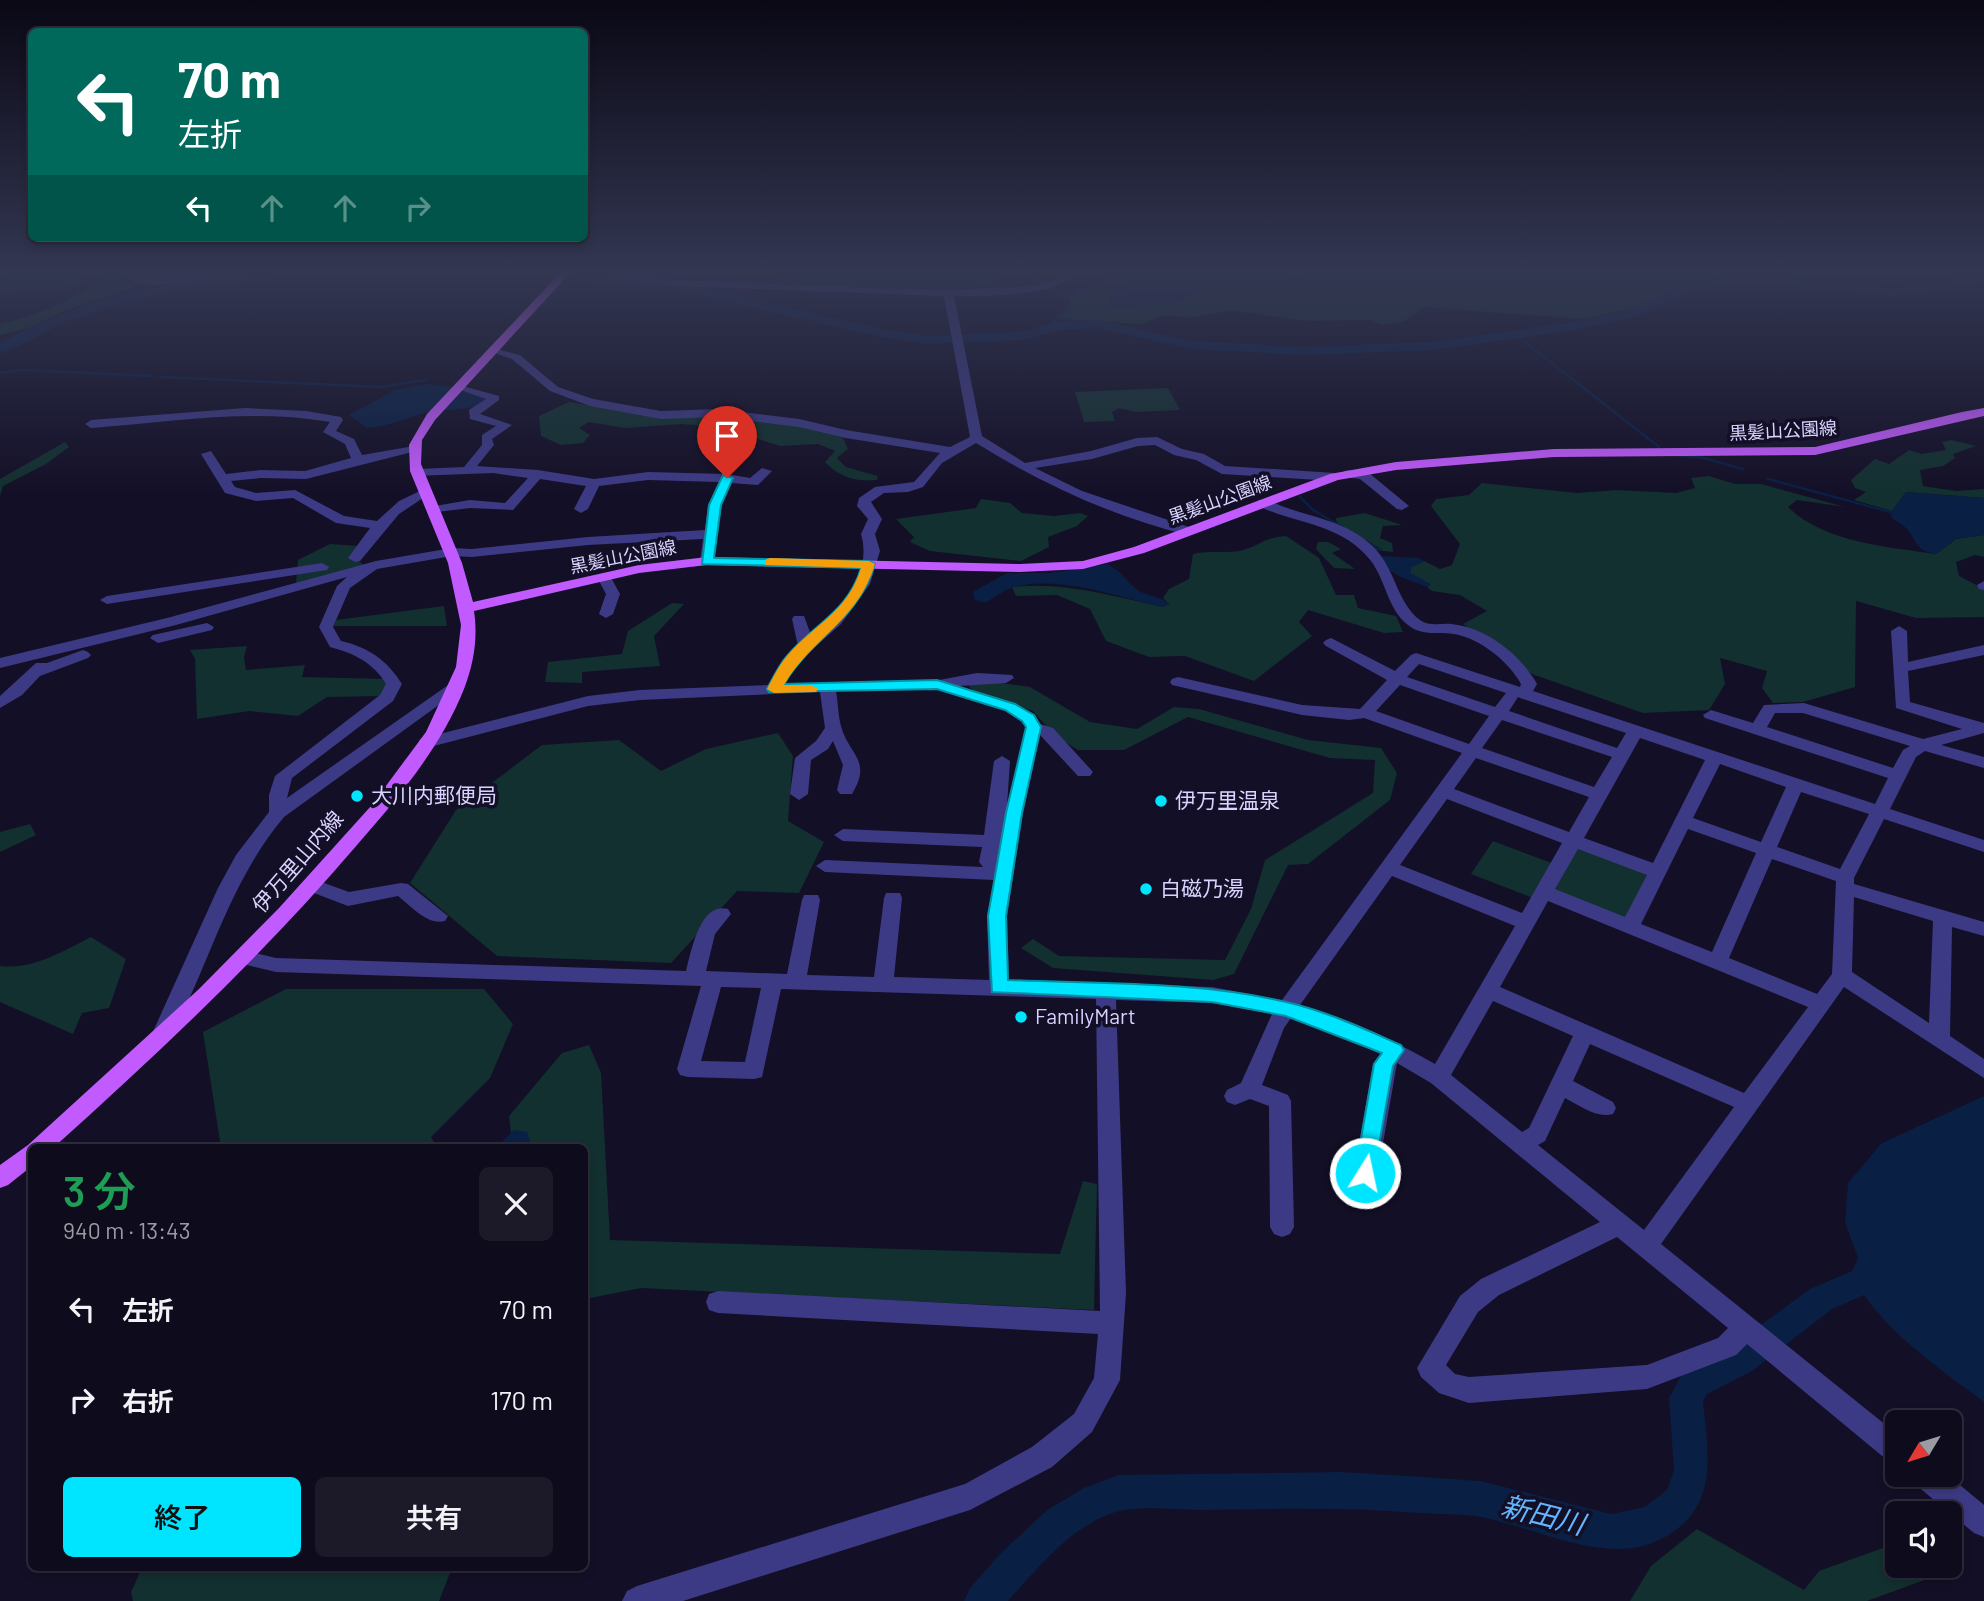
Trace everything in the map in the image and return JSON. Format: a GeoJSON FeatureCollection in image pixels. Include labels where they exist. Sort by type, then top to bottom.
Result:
{"type":"FeatureCollection","features":[{"type":"Feature","properties":{"kind":"main road"},"geometry":{"type":"LineString","coordinates":[[414,450],[423,427],[496,346]]}},
{"type":"Feature","properties":{"kind":"main road","name":"黒髪山公園線"},"geometry":{"type":"LineString","coordinates":[[468,608],[604,577],[707,561],[1020,568],[1083,565],[1119,556],[1342,476],[1433,462],[1554,453],[1815,451],[1848,445],[1933,421],[1984,412]]}},
{"type":"Feature","properties":{"kind":"main road","name":"伊万里山内線"},"geometry":{"type":"LineString","coordinates":[[43,1144],[159,1041],[246,958],[313,884],[385,799],[426,743],[457,686],[465,664],[468,608],[452,552],[418,473],[414,450]]}},
{"type":"Feature","properties":{"kind":"main road"},"geometry":{"type":"LineString","coordinates":[[0,1178],[28,1156]]}},
{"type":"Feature","properties":{"kind":"street"},"geometry":{"type":"LineString","coordinates":[[959,346],[976,438],[1023,467],[1077,494],[1187,531]]}},
{"type":"Feature","properties":{"kind":"street"},"geometry":{"type":"LineString","coordinates":[[493,349],[516,357],[554,389],[590,402],[661,415],[719,413],[799,423],[845,435],[952,451]]}},
{"type":"Feature","properties":{"kind":"street"},"geometry":{"type":"LineString","coordinates":[[459,386],[495,398],[473,412],[474,416],[506,425],[486,438],[488,445],[469,468]]}},
{"type":"Feature","properties":{"kind":"street"},"geometry":{"type":"LineString","coordinates":[[91,424],[213,412],[291,410],[337,420],[329,432],[350,442],[359,460]]}},
{"type":"Feature","properties":{"kind":"street"},"geometry":{"type":"LineString","coordinates":[[774,689],[793,658],[836,621],[863,584],[873,551],[868,534],[874,519],[864,506],[864,501],[874,491],[890,486],[913,488],[934,464],[976,438]]}},
{"type":"Feature","properties":{"kind":"street"},"geometry":{"type":"LineString","coordinates":[[1023,467],[1062,458],[1093,456],[1137,442],[1157,441],[1178,452],[1200,457],[1222,470],[1364,475],[1402,506]]}},
{"type":"Feature","properties":{"kind":"street"},"geometry":{"type":"LineString","coordinates":[[221,478],[261,474],[306,475],[359,460],[414,450]]}},
{"type":"Feature","properties":{"kind":"street"},"geometry":{"type":"LineString","coordinates":[[207,454],[230,489],[256,496],[295,494],[341,520],[378,525]]}},
{"type":"Feature","properties":{"kind":"street"},"geometry":{"type":"LineString","coordinates":[[418,473],[469,468],[538,474],[594,484],[648,477],[727,478],[753,482],[766,471]]}},
{"type":"Feature","properties":{"kind":"street"},"geometry":{"type":"LineString","coordinates":[[434,510],[470,504],[508,508],[538,474]]}},
{"type":"Feature","properties":{"kind":"street"},"geometry":{"type":"LineString","coordinates":[[707,561],[715,505],[727,478]]}},
{"type":"Feature","properties":{"kind":"street"},"geometry":{"type":"LineString","coordinates":[[581,509],[594,484]]}},
{"type":"Feature","properties":{"kind":"street"},"geometry":{"type":"LineString","coordinates":[[355,558],[378,525],[409,498],[426,492]]}},
{"type":"Feature","properties":{"kind":"street"},"geometry":{"type":"LineString","coordinates":[[1263,503],[1283,514],[1324,522],[1351,534],[1374,554],[1405,615],[1421,627],[1454,629],[1472,635],[1507,658],[1526,675],[1530,684],[1519,692],[1500,714],[1287,1009],[1275,1026],[1242,1092],[1280,1101],[1282,1227]]}},
{"type":"Feature","properties":{"kind":"street"},"geometry":{"type":"LineString","coordinates":[[0,663],[64,650],[376,565],[452,552],[472,553],[588,541],[711,534]]}},
{"type":"Feature","properties":{"kind":"street"},"geometry":{"type":"LineString","coordinates":[[107,600],[295,573],[355,558],[376,565]]}},
{"type":"Feature","properties":{"kind":"street"},"geometry":{"type":"LineString","coordinates":[[278,813],[278,795],[284,776],[387,698],[394,684],[388,673],[361,649],[335,644],[326,627],[344,586],[376,565]]}},
{"type":"Feature","properties":{"kind":"street"},"geometry":{"type":"LineString","coordinates":[[604,577],[613,594],[606,614]]}},
{"type":"Feature","properties":{"kind":"street"},"geometry":{"type":"LineString","coordinates":[[799,619],[806,647]]}},
{"type":"Feature","properties":{"kind":"street"},"geometry":{"type":"LineString","coordinates":[[33,673],[85,654],[208,627]]}},
{"type":"Feature","properties":{"kind":"street"},"geometry":{"type":"LineString","coordinates":[[1899,631],[1903,668],[1902,705],[1982,729]]}},
{"type":"Feature","properties":{"kind":"street"},"geometry":{"type":"LineString","coordinates":[[1331,643],[1397,679],[1621,755]]}},
{"type":"Feature","properties":{"kind":"street"},"geometry":{"type":"LineString","coordinates":[[0,703],[64,650]]}},
{"type":"Feature","properties":{"kind":"street"},"geometry":{"type":"LineString","coordinates":[[1903,668],[1984,650]]}},
{"type":"Feature","properties":{"kind":"street"},"geometry":{"type":"LineString","coordinates":[[1178,682],[1291,707],[1353,717],[1365,713],[1416,658],[1984,846]]}},
{"type":"Feature","properties":{"kind":"street"},"geometry":{"type":"LineString","coordinates":[[426,743],[588,701],[640,695],[774,689],[828,690],[1006,678]]}},
{"type":"Feature","properties":{"kind":"street"},"geometry":{"type":"LineString","coordinates":[[937,684],[1010,707],[1028,718],[1034,727],[1047,732],[1084,772]]}},
{"type":"Feature","properties":{"kind":"street"},"geometry":{"type":"LineString","coordinates":[[159,1041],[228,888],[258,832],[278,813],[457,686]]}},
{"type":"Feature","properties":{"kind":"street"},"geometry":{"type":"LineString","coordinates":[[828,690],[833,728],[854,761],[853,777],[846,790]]}},
{"type":"Feature","properties":{"kind":"street"},"geometry":{"type":"LineString","coordinates":[[1758,730],[1767,710],[1785,706],[1804,708],[1984,763]]}},
{"type":"Feature","properties":{"kind":"street"},"geometry":{"type":"LineString","coordinates":[[1365,713],[1598,795]]}},
{"type":"Feature","properties":{"kind":"street"},"geometry":{"type":"LineString","coordinates":[[1711,715],[1898,775]]}},
{"type":"Feature","properties":{"kind":"street"},"geometry":{"type":"LineString","coordinates":[[999,987],[997,916],[1004,869],[1034,727]]}},
{"type":"Feature","properties":{"kind":"street"},"geometry":{"type":"LineString","coordinates":[[799,794],[803,758],[822,745],[833,728]]}},
{"type":"Feature","properties":{"kind":"street"},"geometry":{"type":"LineString","coordinates":[[1647,1244],[1842,975],[1844,883],[1909,754],[1923,744],[1982,729]]}},
{"type":"Feature","properties":{"kind":"street"},"geometry":{"type":"LineString","coordinates":[[1439,1077],[1635,731]]}},
{"type":"Feature","properties":{"kind":"street"},"geometry":{"type":"LineString","coordinates":[[1630,927],[1715,757]]}},
{"type":"Feature","properties":{"kind":"street"},"geometry":{"type":"LineString","coordinates":[[1002,761],[988,862],[1004,869]]}},
{"type":"Feature","properties":{"kind":"street"},"geometry":{"type":"LineString","coordinates":[[1717,962],[1796,784]]}},
{"type":"Feature","properties":{"kind":"street"},"geometry":{"type":"LineString","coordinates":[[1445,792],[1657,872]]}},
{"type":"Feature","properties":{"kind":"street"},"geometry":{"type":"LineString","coordinates":[[1683,821],[1765,850],[1844,883],[1984,929]]}},
{"type":"Feature","properties":{"kind":"street"},"geometry":{"type":"LineString","coordinates":[[843,835],[992,841]]}},
{"type":"Feature","properties":{"kind":"street"},"geometry":{"type":"LineString","coordinates":[[825,866],[1004,869]]}},
{"type":"Feature","properties":{"kind":"street"},"geometry":{"type":"LineString","coordinates":[[1390,868],[1527,923]]}},
{"type":"Feature","properties":{"kind":"street"},"geometry":{"type":"LineString","coordinates":[[313,884],[348,899],[401,889],[438,915]]}},
{"type":"Feature","properties":{"kind":"street"},"geometry":{"type":"LineString","coordinates":[[1544,892],[1822,1004]]}},
{"type":"Feature","properties":{"kind":"street"},"geometry":{"type":"LineString","coordinates":[[883,983],[894,898]]}},
{"type":"Feature","properties":{"kind":"street"},"geometry":{"type":"LineString","coordinates":[[796,981],[811,900]]}},
{"type":"Feature","properties":{"kind":"street"},"geometry":{"type":"LineString","coordinates":[[721,914],[706,932],[703,978],[688,1069],[754,1071],[773,980]]}},
{"type":"Feature","properties":{"kind":"street"},"geometry":{"type":"LineString","coordinates":[[1939,1040],[1943,917]]}},
{"type":"Feature","properties":{"kind":"street"},"geometry":{"type":"LineString","coordinates":[[246,958],[276,965],[1212,995],[1287,1009],[1325,1021],[1395,1050],[1439,1077],[1647,1244],[1885,1441]]}},
{"type":"Feature","properties":{"kind":"street"},"geometry":{"type":"LineString","coordinates":[[1842,975],[1984,1070]]}},
{"type":"Feature","properties":{"kind":"street"},"geometry":{"type":"LineString","coordinates":[[1490,991],[1748,1104]]}},
{"type":"Feature","properties":{"kind":"street"},"geometry":{"type":"LineString","coordinates":[[636,1601],[970,1496],[1042,1457],[1083,1423],[1107,1380],[1114,1293],[1106,992]]}},
{"type":"Feature","properties":{"kind":"street"},"geometry":{"type":"LineString","coordinates":[[1523,1143],[1537,1134],[1585,1033]]}},
{"type":"Feature","properties":{"kind":"street"},"geometry":{"type":"LineString","coordinates":[[1361,1200],[1384,1064],[1395,1050]]}},
{"type":"Feature","properties":{"kind":"street"},"geometry":{"type":"LineString","coordinates":[[1560,1085],[1605,1108]]}},
{"type":"Feature","properties":{"kind":"street"},"geometry":{"type":"LineString","coordinates":[[1620,1224],[1490,1287],[1469,1304],[1430,1368],[1448,1384],[1469,1390],[1647,1377],[1727,1347],[1746,1327]]}},
{"type":"Feature","properties":{"kind":"street"},"geometry":{"type":"LineString","coordinates":[[718,1302],[1112,1323]]}},
{"type":"Feature","properties":{"kind":"street"},"geometry":{"type":"LineString","coordinates":[[1942,1488],[1984,1523]]}},
{"type":"Feature","properties":{"kind":"green space"},"geometry":{"type":"Polygon","coordinates":[[[1168,388],[1180,410],[1136,412],[1119,408],[1112,412],[1115,421],[1084,422],[1075,392],[1168,388]]]}},
{"type":"Feature","properties":{"kind":"green space"},"geometry":{"type":"Polygon","coordinates":[[[569,402],[660,416],[723,415],[764,423],[805,426],[842,436],[848,449],[837,458],[846,467],[878,476],[877,480],[870,480],[843,475],[825,462],[835,451],[818,444],[780,446],[720,427],[681,424],[625,428],[589,422],[579,428],[590,435],[583,443],[561,445],[541,436],[539,416],[569,402]]]}},
{"type":"Feature","properties":{"kind":"green space"},"geometry":{"type":"Polygon","coordinates":[[[1951,440],[1976,446],[1953,454],[1955,458],[1943,466],[1920,470],[1923,486],[1956,491],[1984,489],[1984,498],[1906,492],[1892,511],[1854,500],[1866,492],[1855,488],[1851,480],[1875,459],[1889,464],[1909,450],[1922,454],[1946,450],[1942,442],[1951,440]]]}},
{"type":"Feature","properties":{"kind":"green space"},"geometry":{"type":"Polygon","coordinates":[[[65,442],[69,447],[46,464],[3,486],[0,496],[0,479],[65,442]]]}},
{"type":"Feature","properties":{"kind":"green space"},"geometry":{"type":"Polygon","coordinates":[[[1709,476],[1735,484],[1761,484],[1845,507],[1797,500],[1788,507],[1819,528],[1857,541],[1936,554],[1956,539],[1984,535],[1984,557],[1975,555],[1956,562],[1959,576],[1984,589],[1984,617],[1916,618],[1856,601],[1855,687],[1803,702],[1773,703],[1762,688],[1767,671],[1720,658],[1725,684],[1709,710],[1643,713],[1532,674],[1463,624],[1487,611],[1460,595],[1432,591],[1427,587],[1430,585],[1410,573],[1411,567],[1424,561],[1440,569],[1452,565],[1460,544],[1431,506],[1436,499],[1469,495],[1482,483],[1577,493],[1617,490],[1676,493],[1695,488],[1691,478],[1709,476]]]}},
{"type":"Feature","properties":{"kind":"green space"},"geometry":{"type":"Polygon","coordinates":[[[981,499],[1010,503],[1022,513],[1054,516],[1080,513],[1088,516],[1077,526],[1048,537],[1049,547],[1021,561],[930,551],[910,542],[914,537],[896,519],[976,508],[981,499]]]}},
{"type":"Feature","properties":{"kind":"green space"},"geometry":{"type":"Polygon","coordinates":[[[1365,513],[1402,525],[1383,526],[1380,538],[1392,543],[1393,552],[1375,550],[1337,525],[1336,518],[1365,513]]]}},
{"type":"Feature","properties":{"kind":"green space"},"geometry":{"type":"Polygon","coordinates":[[[1286,536],[1319,558],[1336,595],[1354,595],[1358,608],[1396,616],[1403,632],[1384,633],[1308,610],[1299,622],[1312,636],[1254,681],[1185,656],[1149,657],[1106,641],[1090,609],[1057,595],[1016,596],[1012,587],[1069,588],[1163,607],[1169,604],[1163,598],[1169,589],[1189,579],[1193,554],[1238,551],[1271,538],[1286,536]]]}},
{"type":"Feature","properties":{"kind":"green space"},"geometry":{"type":"Polygon","coordinates":[[[1318,542],[1328,542],[1341,549],[1332,553],[1355,569],[1334,568],[1316,549],[1318,542]]]}},
{"type":"Feature","properties":{"kind":"green space"},"geometry":{"type":"Polygon","coordinates":[[[330,544],[360,546],[353,557],[364,565],[296,583],[298,560],[330,544]]]}},
{"type":"Feature","properties":{"kind":"green space"},"geometry":{"type":"Polygon","coordinates":[[[672,603],[684,604],[654,636],[660,666],[582,672],[582,683],[545,682],[548,662],[622,654],[628,631],[672,603]]]}},
{"type":"Feature","properties":{"kind":"green space"},"geometry":{"type":"Polygon","coordinates":[[[444,606],[447,626],[334,626],[336,620],[444,606]]]}},
{"type":"Feature","properties":{"kind":"green space"},"geometry":{"type":"Polygon","coordinates":[[[247,646],[244,657],[246,670],[305,665],[302,677],[388,679],[385,696],[327,697],[298,716],[249,711],[197,719],[195,659],[190,650],[247,646]]]}},
{"type":"Feature","properties":{"kind":"green space"},"geometry":{"type":"Polygon","coordinates":[[[979,680],[1030,687],[1090,722],[1137,729],[1174,707],[1199,709],[1308,740],[1381,748],[1397,773],[1390,800],[1308,864],[1288,865],[1234,974],[1213,980],[1053,968],[1021,948],[1033,939],[1059,956],[1225,960],[1251,909],[1265,860],[1373,793],[1375,760],[1330,758],[1188,717],[1124,750],[1078,750],[1055,736],[1033,711],[974,691],[968,685],[979,680]]]}},
{"type":"Feature","properties":{"kind":"green space"},"geometry":{"type":"Polygon","coordinates":[[[778,733],[793,756],[788,821],[824,842],[799,893],[737,891],[671,963],[497,956],[410,883],[456,810],[542,745],[619,740],[661,771],[706,749],[778,733]]]}},
{"type":"Feature","properties":{"kind":"green space"},"geometry":{"type":"Polygon","coordinates":[[[30,824],[36,835],[0,852],[0,832],[30,824]]]}},
{"type":"Feature","properties":{"kind":"green space"},"geometry":{"type":"Polygon","coordinates":[[[1493,841],[1565,868],[1579,846],[1649,872],[1626,922],[1539,888],[1533,898],[1471,874],[1493,841]]]}},
{"type":"Feature","properties":{"kind":"green space"},"geometry":{"type":"Polygon","coordinates":[[[91,937],[126,959],[109,1008],[82,1013],[73,1034],[0,1002],[0,966],[36,962],[91,937]]]}},
{"type":"Feature","properties":{"kind":"green space"},"geometry":{"type":"Polygon","coordinates":[[[286,989],[484,989],[513,1024],[490,1078],[431,1137],[435,1144],[220,1144],[203,1032],[286,989]]]}},
{"type":"Feature","properties":{"kind":"green space"},"geometry":{"type":"Polygon","coordinates":[[[589,1045],[601,1073],[610,1240],[1060,1254],[1083,1181],[1097,1184],[1094,1310],[641,1288],[588,1297],[588,1144],[512,1144],[509,1116],[562,1053],[589,1045]]]}},
{"type":"Feature","properties":{"kind":"green space"},"geometry":{"type":"Polygon","coordinates":[[[1697,1529],[1804,1590],[1819,1571],[1885,1547],[1885,1578],[1930,1578],[1867,1601],[1630,1601],[1651,1566],[1697,1529]]]}},
{"type":"Feature","properties":{"kind":"green space"},"geometry":{"type":"Polygon","coordinates":[[[141,1571],[451,1571],[439,1601],[133,1601],[131,1592],[141,1571]]]}},
{"type":"Feature","properties":{"kind":"water"},"geometry":{"type":"Polygon","coordinates":[[[427,384],[465,389],[487,400],[464,409],[427,412],[391,424],[367,428],[349,415],[395,390],[427,384]]]}},
{"type":"Feature","properties":{"kind":"water"},"geometry":{"type":"Polygon","coordinates":[[[1906,492],[1984,498],[1984,535],[1956,539],[1936,554],[1922,549],[1906,528],[1891,517],[1892,511],[1906,492]]]}},
{"type":"Feature","properties":{"kind":"water"},"geometry":{"type":"Polygon","coordinates":[[[1383,556],[1419,558],[1424,561],[1411,567],[1410,573],[1431,584],[1427,587],[1400,577],[1380,559],[1383,556]]]}},
{"type":"Feature","properties":{"kind":"water"},"geometry":{"type":"Polygon","coordinates":[[[1108,564],[1138,590],[1169,604],[1163,607],[1069,585],[1032,584],[1014,587],[985,603],[975,600],[973,592],[1007,573],[1049,573],[1108,564]]]}},
{"type":"Feature","properties":{"kind":"water"},"geometry":{"type":"Polygon","coordinates":[[[1984,1096],[1984,1402],[1910,1345],[1863,1294],[1851,1274],[1858,1258],[1845,1222],[1848,1183],[1882,1143],[1984,1096]]]}},
{"type":"Feature","properties":{"kind":"water"},"geometry":{"type":"Polygon","coordinates":[[[514,1130],[527,1132],[531,1144],[500,1144],[514,1130]]]}},
{"type":"Feature","properties":{"kind":"waterway"},"geometry":{"type":"LineString","coordinates":[[0,349],[6,346]]}},
{"type":"Feature","properties":{"kind":"waterway"},"geometry":{"type":"LineString","coordinates":[[1205,346],[1304,351],[1435,346]]}},
{"type":"Feature","properties":{"kind":"waterway"},"geometry":{"type":"LineString","coordinates":[[1530,346],[1659,447]]}},
{"type":"Feature","properties":{"kind":"waterway"},"geometry":{"type":"LineString","coordinates":[[0,373],[22,370],[151,376]]}},
{"type":"Feature","properties":{"kind":"waterway"},"geometry":{"type":"LineString","coordinates":[[161,377],[381,387],[426,380]]}},
{"type":"Feature","properties":{"kind":"waterway"},"geometry":{"type":"LineString","coordinates":[[1678,456],[1700,457],[1743,469]]}},
{"type":"Feature","properties":{"kind":"waterway"},"geometry":{"type":"LineString","coordinates":[[1768,479],[1894,513]]}},
{"type":"Feature","properties":{"kind":"waterway"},"geometry":{"type":"LineString","coordinates":[[1300,497],[1313,510],[1381,550]]}},
{"type":"Feature","properties":{"kind":"waterway","name":"新田川"},"geometry":{"type":"LineString","coordinates":[[983,1601],[1028,1551],[1060,1523],[1077,1511],[1119,1493],[1339,1490],[1409,1494],[1480,1499],[1611,1532],[1653,1524],[1681,1502],[1692,1470],[1686,1398],[1695,1383],[1740,1360],[1821,1299],[1883,1272]]}},
{"type":"Feature","properties":{"kind":"slow traffic"},"geometry":{"type":"LineString","coordinates":[[770,562],[869,564],[863,584],[836,621],[793,658],[774,689],[811,689]]}},
{"type":"Feature","properties":{"kind":"place","name":"大川内郵便局"},"geometry":{"type":"Point","coordinates":[357,796]}},
{"type":"Feature","properties":{"kind":"place","name":"伊万里温泉"},"geometry":{"type":"Point","coordinates":[1161,801]}},
{"type":"Feature","properties":{"kind":"place","name":"白磁乃湯"},"geometry":{"type":"Point","coordinates":[1146,889]}},
{"type":"Feature","properties":{"kind":"place","name":"FamilyMart"},"geometry":{"type":"Point","coordinates":[1021,1017]}},
{"type":"Feature","properties":{"kind":"route"},"geometry":{"type":"LineString","coordinates":[[727,478],[715,505],[707,561],[869,564],[863,584],[836,621],[793,658],[774,689],[828,690],[916,683],[937,684],[1010,707],[1028,718],[1034,727],[1014,813],[997,916],[999,987],[1212,995],[1287,1009],[1355,1032],[1395,1050],[1384,1064],[1365,1173]]}}]}
